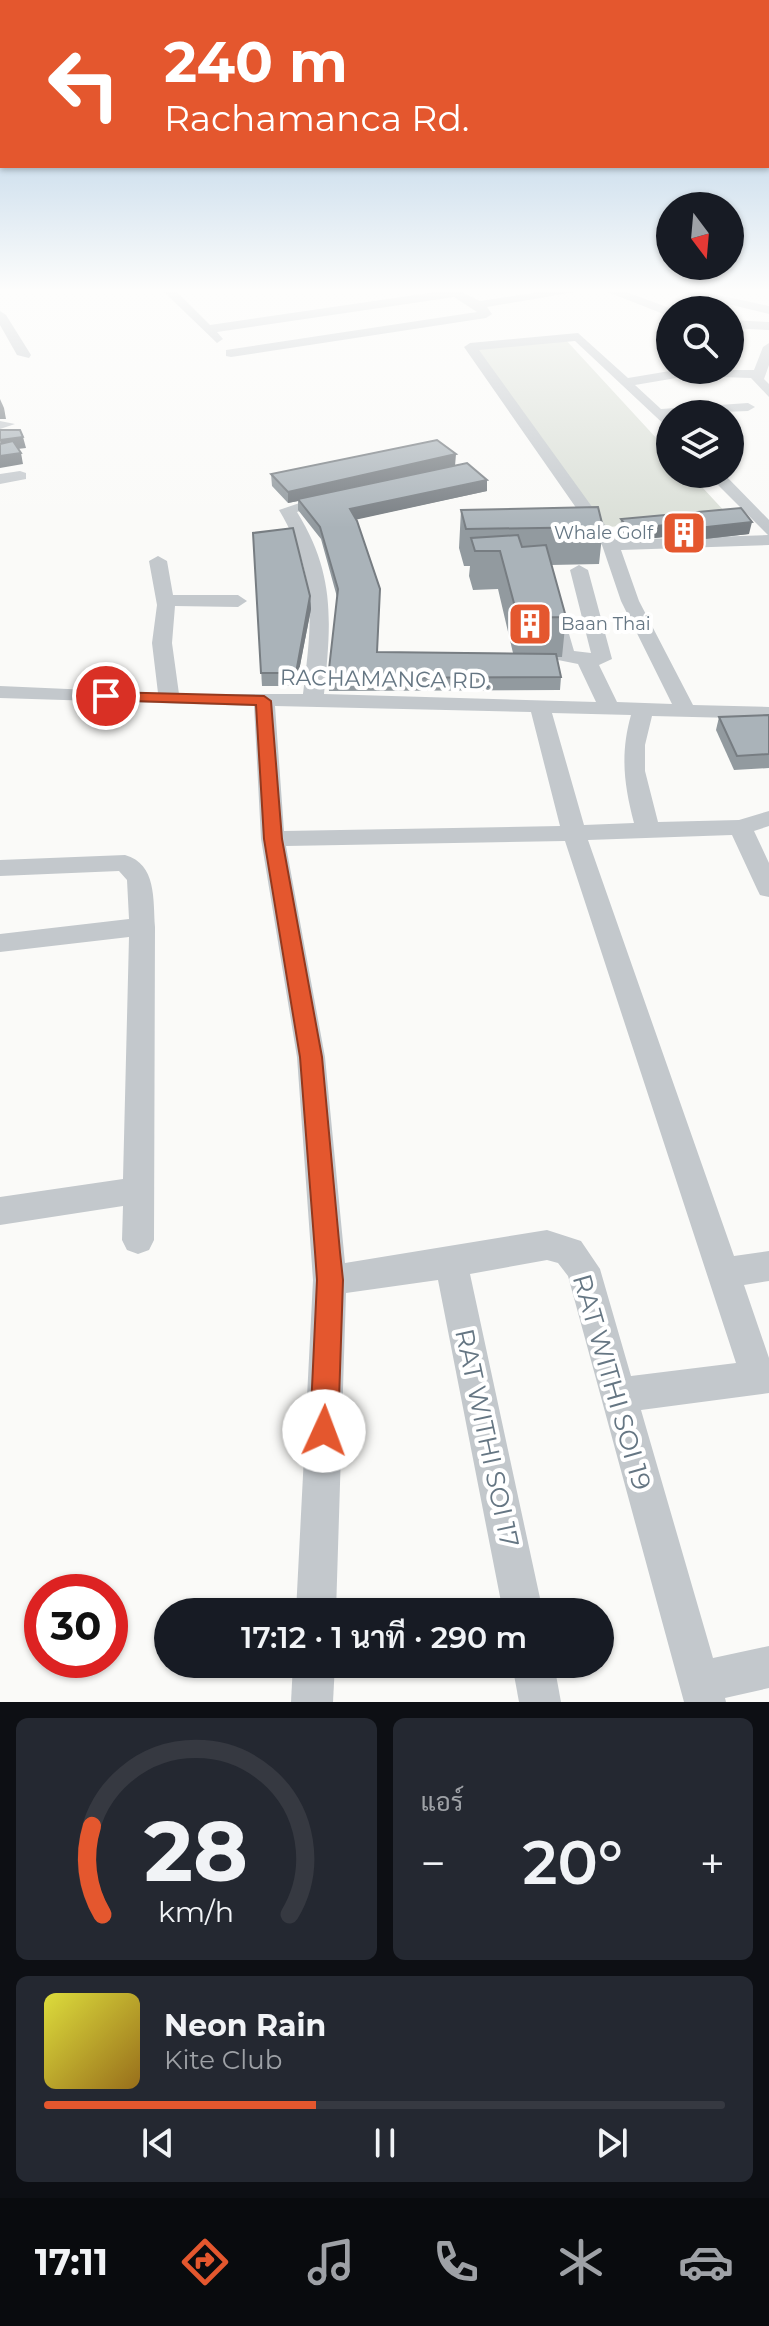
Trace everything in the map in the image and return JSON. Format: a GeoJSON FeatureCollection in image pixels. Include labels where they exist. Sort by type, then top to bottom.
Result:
{"type":"FeatureCollection","features":[{"type":"Feature","properties":{"kind":"street"},"geometry":{"type":"LineString","coordinates":[[485,368],[611,545],[630,601],[686,711]]}},
{"type":"Feature","properties":{"kind":"street"},"geometry":{"type":"LineString","coordinates":[[613,368],[656,411]]}},
{"type":"Feature","properties":{"kind":"street"},"geometry":{"type":"LineString","coordinates":[[759,368],[757,374],[761,385],[769,393]]}},
{"type":"Feature","properties":{"kind":"street"},"geometry":{"type":"LineString","coordinates":[[628,382],[688,372],[757,374]]}},
{"type":"Feature","properties":{"kind":"street"},"geometry":{"type":"LineString","coordinates":[[744,407],[748,407]]}},
{"type":"Feature","properties":{"kind":"street"},"geometry":{"type":"LineString","coordinates":[[0,479],[20,476]]}},
{"type":"Feature","properties":{"kind":"street"},"geometry":{"type":"LineString","coordinates":[[728,488],[769,530]]}},
{"type":"Feature","properties":{"kind":"street"},"geometry":{"type":"LineString","coordinates":[[313,700],[322,601],[314,554],[287,510],[340,495]]}},
{"type":"Feature","properties":{"kind":"street"},"geometry":{"type":"LineString","coordinates":[[611,545],[769,540]]}},
{"type":"Feature","properties":{"kind":"street"},"geometry":{"type":"LineString","coordinates":[[158,561],[167,620],[162,643],[169,700]]}},
{"type":"Feature","properties":{"kind":"street"},"geometry":{"type":"LineString","coordinates":[[552,599],[565,656],[602,659],[579,570]]}},
{"type":"Feature","properties":{"kind":"street"},"geometry":{"type":"LineString","coordinates":[[165,600],[238,601]]}},
{"type":"Feature","properties":{"kind":"street"},"geometry":{"type":"LineString","coordinates":[[586,659],[609,708]]}},
{"type":"Feature","properties":{"kind":"street","name":"RACHAMANCA RD."},"geometry":{"type":"LineString","coordinates":[[0,692],[169,700],[313,700],[609,708],[643,712],[769,713]]}},
{"type":"Feature","properties":{"kind":"street"},"geometry":{"type":"LineString","coordinates":[[264,701],[273,839],[311,1057],[330,1280],[317,1598]]}},
{"type":"Feature","properties":{"kind":"street"},"geometry":{"type":"LineString","coordinates":[[540,707],[574,833],[722,1273],[764,1376],[616,1396]]}},
{"type":"Feature","properties":{"kind":"street"},"geometry":{"type":"LineString","coordinates":[[643,712],[631,747],[635,780],[648,830]]}},
{"type":"Feature","properties":{"kind":"street"},"geometry":{"type":"LineString","coordinates":[[273,839],[740,827],[769,818]]}},
{"type":"Feature","properties":{"kind":"street"},"geometry":{"type":"LineString","coordinates":[[740,827],[769,889]]}},
{"type":"Feature","properties":{"kind":"street"},"geometry":{"type":"LineString","coordinates":[[0,868],[125,863],[139,878],[142,927],[138,1240]]}},
{"type":"Feature","properties":{"kind":"street"},"geometry":{"type":"LineString","coordinates":[[0,943],[142,927]]}},
{"type":"Feature","properties":{"kind":"street"},"geometry":{"type":"LineString","coordinates":[[0,1211],[138,1190]]}},
{"type":"Feature","properties":{"kind":"street","name":"RAT WITHI SOI 19"},"geometry":{"type":"LineString","coordinates":[[330,1280],[451,1263],[547,1245],[569,1251],[583,1269],[616,1396],[702,1692]]}},
{"type":"Feature","properties":{"kind":"street","name":"RAT WITHI SOI 17"},"geometry":{"type":"LineString","coordinates":[[451,1263],[520,1598]]}},
{"type":"Feature","properties":{"kind":"street"},"geometry":{"type":"LineString","coordinates":[[722,1273],[769,1266]]}},
{"type":"Feature","properties":{"kind":"street"},"geometry":{"type":"LineString","coordinates":[[702,1692],[769,1667]]}},
{"type":"Feature","properties":{"kind":"street"},"geometry":{"type":"LineString","coordinates":[[312,1702],[313,1678]]}},
{"type":"Feature","properties":{"kind":"street"},"geometry":{"type":"LineString","coordinates":[[536,1678],[540,1702]]}},
{"type":"Feature","properties":{"kind":"shaded area"},"geometry":{"type":"Polygon","coordinates":[[[488,368],[592,368],[656,438],[656,488],[703,488],[727,514],[601,528],[488,368]]]}},
{"type":"Feature","properties":{"kind":"building"},"geometry":{"type":"Polygon","coordinates":[[[0,430],[20,430],[23,437],[0,440],[0,430]]]}},
{"type":"Feature","properties":{"kind":"building"},"geometry":{"type":"Polygon","coordinates":[[[437,440],[456,454],[288,492],[271,474],[437,440]]]}},
{"type":"Feature","properties":{"kind":"building"},"geometry":{"type":"Polygon","coordinates":[[[13,441],[21,453],[0,456],[0,444],[13,441]]]}},
{"type":"Feature","properties":{"kind":"building"},"geometry":{"type":"Polygon","coordinates":[[[467,463],[487,480],[350,509],[380,589],[377,652],[556,654],[561,677],[328,678],[338,589],[320,527],[298,499],[467,463]]]}},
{"type":"Feature","properties":{"kind":"building"},"geometry":{"type":"Polygon","coordinates":[[[598,507],[603,527],[466,529],[461,510],[598,507]]]}},
{"type":"Feature","properties":{"kind":"building"},"geometry":{"type":"Polygon","coordinates":[[[741,508],[752,522],[671,531],[665,525],[629,529],[621,519],[741,508]]]}},
{"type":"Feature","properties":{"kind":"building"},"geometry":{"type":"Polygon","coordinates":[[[293,528],[310,596],[296,673],[261,673],[253,533],[293,528]]]}},
{"type":"Feature","properties":{"kind":"building"},"geometry":{"type":"Polygon","coordinates":[[[518,535],[522,547],[546,545],[566,617],[518,618],[500,551],[475,551],[471,538],[518,535]]]}},
{"type":"Feature","properties":{"kind":"building"},"geometry":{"type":"Polygon","coordinates":[[[769,715],[769,754],[737,756],[719,717],[769,715]]]}},
{"type":"Feature","properties":{"kind":"place","name":"Whale Golf"},"geometry":{"type":"Point","coordinates":[684,533]}},
{"type":"Feature","properties":{"kind":"place","name":"Baan Thai"},"geometry":{"type":"Point","coordinates":[530,624]}},
{"type":"Feature","properties":{"kind":"route"},"geometry":{"type":"LineString","coordinates":[[106,696],[264,701],[273,839],[311,1057],[328,1252],[330,1280],[324,1431]]}}]}
